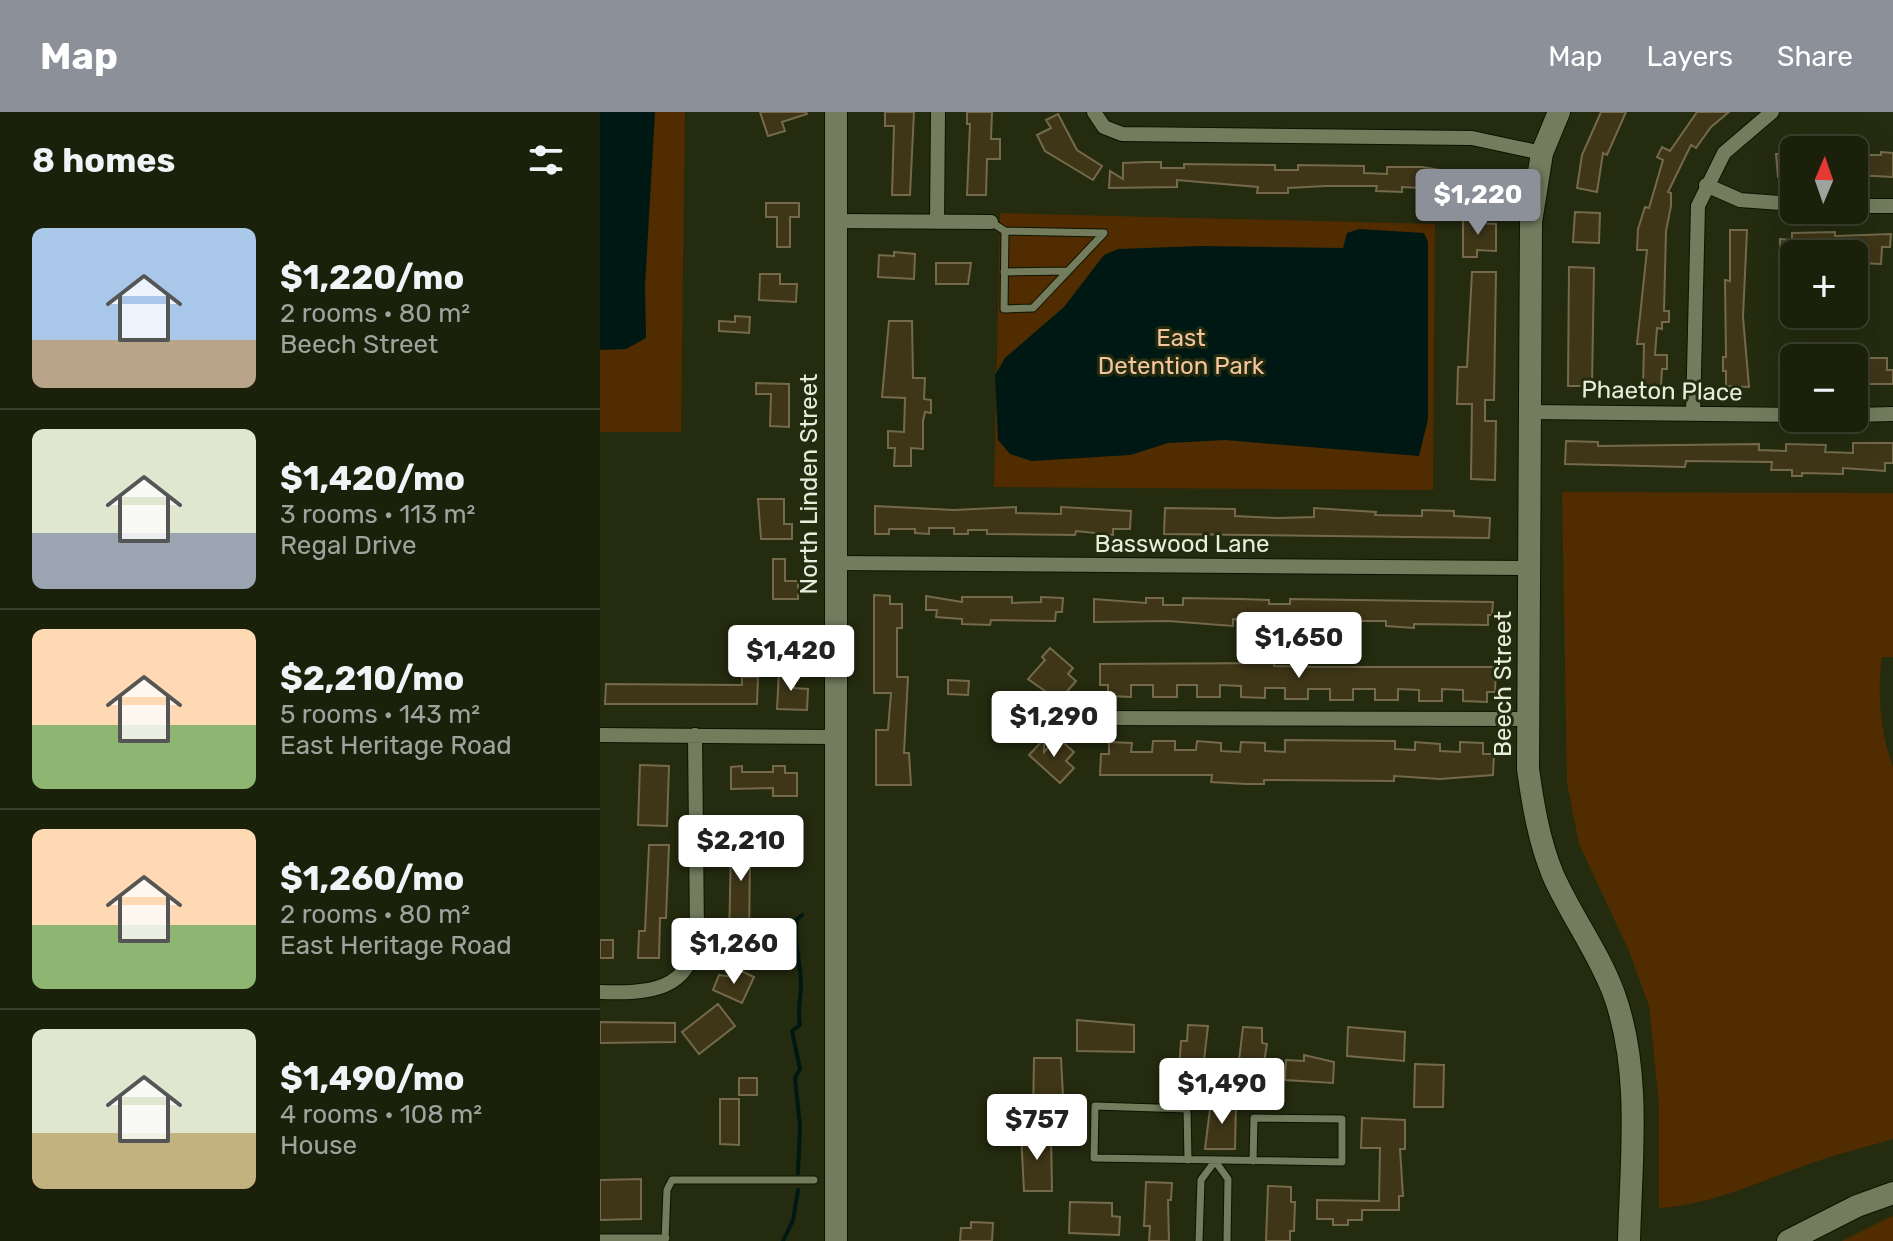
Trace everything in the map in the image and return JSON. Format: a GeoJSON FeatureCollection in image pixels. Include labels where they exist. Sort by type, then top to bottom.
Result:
{"type":"FeatureCollection","features":[{"type":"Feature","properties":{"kind":"main road","name":"North Linden Street"},"geometry":{"type":"LineString","coordinates":[[836,112],[836,1241]]}},
{"type":"Feature","properties":{"kind":"main road","name":"Beech Street"},"geometry":{"type":"LineString","coordinates":[[1559,112],[1542,153],[1531,222],[1528,769],[1540,836],[1566,900],[1601,960],[1615,996],[1628,1050],[1632,1123],[1629,1241]]}},
{"type":"Feature","properties":{"kind":"main road"},"geometry":{"type":"LineString","coordinates":[[1788,1241],[1857,1206],[1893,1193]]}},
{"type":"Feature","properties":{"kind":"street"},"geometry":{"type":"LineString","coordinates":[[937,222],[938,112]]}},
{"type":"Feature","properties":{"kind":"street"},"geometry":{"type":"LineString","coordinates":[[1094,112],[1104,127],[1114,132],[1472,138],[1542,153]]}},
{"type":"Feature","properties":{"kind":"street"},"geometry":{"type":"LineString","coordinates":[[1693,413],[1695,228],[1706,185],[1724,153],[1772,112]]}},
{"type":"Feature","properties":{"kind":"street"},"geometry":{"type":"LineString","coordinates":[[1706,185],[1740,200],[1780,203]]}},
{"type":"Feature","properties":{"kind":"street"},"geometry":{"type":"LineString","coordinates":[[1868,206],[1893,206]]}},
{"type":"Feature","properties":{"kind":"street"},"geometry":{"type":"LineString","coordinates":[[836,221],[991,222]]}},
{"type":"Feature","properties":{"kind":"street","name":"Phaeton Place"},"geometry":{"type":"LineString","coordinates":[[1531,412],[1780,415]]}},
{"type":"Feature","properties":{"kind":"street"},"geometry":{"type":"LineString","coordinates":[[1868,415],[1893,414]]}},
{"type":"Feature","properties":{"kind":"street","name":"Basswood Lane"},"geometry":{"type":"LineString","coordinates":[[835,563],[1529,568]]}},
{"type":"Feature","properties":{"kind":"street"},"geometry":{"type":"LineString","coordinates":[[1090,718],[1527,719]]}},
{"type":"Feature","properties":{"kind":"street"},"geometry":{"type":"LineString","coordinates":[[600,735],[835,737]]}},
{"type":"Feature","properties":{"kind":"street"},"geometry":{"type":"LineString","coordinates":[[600,992],[644,993],[662,988],[677,978],[693,953],[697,934],[695,735]]}},
{"type":"Feature","properties":{"kind":"lane"},"geometry":{"type":"LineString","coordinates":[[991,222],[1005,231],[1104,233],[1033,308],[1004,309],[1005,231]]}},
{"type":"Feature","properties":{"kind":"lane"},"geometry":{"type":"LineString","coordinates":[[1004,272],[1068,271]]}},
{"type":"Feature","properties":{"kind":"lane"},"geometry":{"type":"LineString","coordinates":[[1188,1160],[1187,1109],[1095,1106],[1094,1158],[1215,1161],[1342,1162],[1342,1119],[1254,1118],[1253,1161]]}},
{"type":"Feature","properties":{"kind":"lane"},"geometry":{"type":"LineString","coordinates":[[1199,1241],[1201,1180],[1215,1161]]}},
{"type":"Feature","properties":{"kind":"lane"},"geometry":{"type":"LineString","coordinates":[[1215,1161],[1228,1179],[1227,1241]]}},
{"type":"Feature","properties":{"kind":"lane"},"geometry":{"type":"LineString","coordinates":[[600,1238],[666,1239],[667,1190],[672,1180],[814,1180]]}},
{"type":"Feature","properties":{"kind":"green space"},"geometry":{"type":"Polygon","coordinates":[[[600,112],[685,112],[681,432],[600,432],[600,112]]]}},
{"type":"Feature","properties":{"kind":"green space","name":"East Detention Park"},"geometry":{"type":"Polygon","coordinates":[[[1000,213],[1435,224],[1433,490],[994,487],[1000,213]]]}},
{"type":"Feature","properties":{"kind":"green space"},"geometry":{"type":"Polygon","coordinates":[[[1562,492],[1893,493],[1893,657],[1882,657],[1880,684],[1882,726],[1893,766],[1893,1139],[1824,1159],[1719,1197],[1659,1208],[1659,1104],[1649,1006],[1629,951],[1579,844],[1567,783],[1562,492]]]}},
{"type":"Feature","properties":{"kind":"green space"},"geometry":{"type":"Polygon","coordinates":[[[1893,1216],[1893,1241],[1842,1241],[1890,1217],[1893,1216]]]}},
{"type":"Feature","properties":{"kind":"water"},"geometry":{"type":"Polygon","coordinates":[[[600,112],[655,112],[645,286],[646,338],[626,349],[600,350],[600,112]]]}},
{"type":"Feature","properties":{"kind":"water","name":"East Detention Park"},"geometry":{"type":"Polygon","coordinates":[[[1359,229],[1424,233],[1428,242],[1428,419],[1419,456],[1225,440],[1168,443],[1130,455],[1032,461],[1010,454],[998,440],[995,375],[1005,358],[1064,307],[1104,255],[1118,249],[1201,246],[1343,248],[1347,233],[1359,229]]]}},
{"type":"Feature","properties":{"kind":"building"},"geometry":{"type":"Polygon","coordinates":[[[760,112],[807,114],[782,122],[785,131],[768,136],[760,112]]]}},
{"type":"Feature","properties":{"kind":"building"},"geometry":{"type":"Polygon","coordinates":[[[885,112],[914,112],[910,195],[892,195],[894,126],[885,126],[885,112]]]}},
{"type":"Feature","properties":{"kind":"building"},"geometry":{"type":"Polygon","coordinates":[[[967,112],[992,112],[991,139],[1000,139],[1000,159],[987,159],[986,195],[967,195],[970,124],[967,124],[967,112]]]}},
{"type":"Feature","properties":{"kind":"building"},"geometry":{"type":"Polygon","coordinates":[[[1601,112],[1626,112],[1607,155],[1603,153],[1597,192],[1577,188],[1582,155],[1601,112]]]}},
{"type":"Feature","properties":{"kind":"building"},"geometry":{"type":"Polygon","coordinates":[[[1697,112],[1729,112],[1711,127],[1696,148],[1691,145],[1668,192],[1671,193],[1671,206],[1666,231],[1664,311],[1669,311],[1669,322],[1662,322],[1662,329],[1657,328],[1655,355],[1667,355],[1667,369],[1662,369],[1661,386],[1643,386],[1644,344],[1637,344],[1647,250],[1637,250],[1638,229],[1645,207],[1649,208],[1663,160],[1657,157],[1662,147],[1670,151],[1697,112]]]}},
{"type":"Feature","properties":{"kind":"building"},"geometry":{"type":"Polygon","coordinates":[[[1058,114],[1077,150],[1102,166],[1093,180],[1045,151],[1037,135],[1051,128],[1046,120],[1058,114]]]}},
{"type":"Feature","properties":{"kind":"building"},"geometry":{"type":"Polygon","coordinates":[[[1881,152],[1893,153],[1893,177],[1868,176],[1868,155],[1881,155],[1881,152]]]}},
{"type":"Feature","properties":{"kind":"building"},"geometry":{"type":"Polygon","coordinates":[[[1776,154],[1780,154],[1780,177],[1776,154]]]}},
{"type":"Feature","properties":{"kind":"building"},"geometry":{"type":"Polygon","coordinates":[[[1161,162],[1161,168],[1184,168],[1184,164],[1275,165],[1275,170],[1298,170],[1298,165],[1364,166],[1364,173],[1387,174],[1387,167],[1423,167],[1440,170],[1439,189],[1402,187],[1402,192],[1376,191],[1377,186],[1326,186],[1288,188],[1288,193],[1257,193],[1258,187],[1177,180],[1177,187],[1109,188],[1110,171],[1123,179],[1123,163],[1161,162]]]}},
{"type":"Feature","properties":{"kind":"building"},"geometry":{"type":"Polygon","coordinates":[[[1473,174],[1497,175],[1497,204],[1473,204],[1473,174]]]}},
{"type":"Feature","properties":{"kind":"building"},"geometry":{"type":"Polygon","coordinates":[[[766,203],[799,203],[799,217],[790,217],[790,247],[777,247],[777,217],[766,217],[766,203]]]}},
{"type":"Feature","properties":{"kind":"building"},"geometry":{"type":"Polygon","coordinates":[[[1575,212],[1600,213],[1599,243],[1573,242],[1575,212]]]}},
{"type":"Feature","properties":{"kind":"building"},"geometry":{"type":"Polygon","coordinates":[[[1463,217],[1477,217],[1477,223],[1496,224],[1496,251],[1477,250],[1477,257],[1463,257],[1463,217]]]}},
{"type":"Feature","properties":{"kind":"building"},"geometry":{"type":"Polygon","coordinates":[[[1730,230],[1747,230],[1743,317],[1749,387],[1726,386],[1726,371],[1723,371],[1723,357],[1726,357],[1725,280],[1730,281],[1730,230]]]}},
{"type":"Feature","properties":{"kind":"building"},"geometry":{"type":"Polygon","coordinates":[[[1835,232],[1835,236],[1891,234],[1890,247],[1882,247],[1881,264],[1868,263],[1868,240],[1792,240],[1792,233],[1835,232]]]}},
{"type":"Feature","properties":{"kind":"building"},"geometry":{"type":"Polygon","coordinates":[[[894,252],[915,254],[914,279],[878,277],[879,255],[894,256],[894,252]]]}},
{"type":"Feature","properties":{"kind":"building"},"geometry":{"type":"Polygon","coordinates":[[[936,263],[971,263],[968,284],[936,284],[936,263]]]}},
{"type":"Feature","properties":{"kind":"building"},"geometry":{"type":"Polygon","coordinates":[[[1569,267],[1594,268],[1592,386],[1568,386],[1569,267]]]}},
{"type":"Feature","properties":{"kind":"building"},"geometry":{"type":"Polygon","coordinates":[[[1472,272],[1496,272],[1494,400],[1485,400],[1485,421],[1496,421],[1495,480],[1471,479],[1472,404],[1457,404],[1458,367],[1467,367],[1472,272]]]}},
{"type":"Feature","properties":{"kind":"building"},"geometry":{"type":"Polygon","coordinates":[[[760,274],[780,274],[780,284],[797,284],[796,302],[759,300],[760,274]]]}},
{"type":"Feature","properties":{"kind":"building"},"geometry":{"type":"Polygon","coordinates":[[[735,316],[750,317],[749,333],[719,331],[719,321],[735,322],[735,316]]]}},
{"type":"Feature","properties":{"kind":"building"},"geometry":{"type":"Polygon","coordinates":[[[889,321],[912,321],[913,378],[925,378],[924,399],[931,400],[931,413],[925,412],[923,421],[923,449],[911,448],[911,466],[894,466],[895,448],[888,448],[888,431],[904,432],[905,398],[882,397],[889,321]]]}},
{"type":"Feature","properties":{"kind":"building"},"geometry":{"type":"Polygon","coordinates":[[[1868,358],[1887,358],[1887,370],[1893,370],[1893,384],[1868,384],[1868,358]]]}},
{"type":"Feature","properties":{"kind":"building"},"geometry":{"type":"Polygon","coordinates":[[[756,383],[789,384],[789,427],[770,426],[771,394],[756,394],[756,383]]]}},
{"type":"Feature","properties":{"kind":"building"},"geometry":{"type":"Polygon","coordinates":[[[1566,441],[1598,442],[1598,446],[1759,444],[1759,450],[1786,451],[1786,444],[1826,445],[1825,452],[1853,453],[1853,443],[1893,443],[1893,463],[1885,463],[1885,471],[1843,468],[1843,474],[1802,473],[1802,476],[1792,476],[1792,470],[1771,470],[1772,462],[1686,461],[1685,467],[1565,464],[1566,441]]]}},
{"type":"Feature","properties":{"kind":"building"},"geometry":{"type":"Polygon","coordinates":[[[758,499],[784,499],[784,524],[792,524],[792,539],[761,539],[758,499]]]}},
{"type":"Feature","properties":{"kind":"building"},"geometry":{"type":"Polygon","coordinates":[[[875,506],[954,510],[1016,507],[1016,513],[1061,514],[1061,507],[1131,511],[1130,529],[1113,529],[1113,535],[1076,531],[1075,535],[987,534],[987,530],[954,534],[954,528],[929,528],[929,534],[915,533],[915,529],[889,529],[889,534],[875,534],[875,506]]]}},
{"type":"Feature","properties":{"kind":"building"},"geometry":{"type":"Polygon","coordinates":[[[1165,508],[1235,509],[1235,516],[1278,518],[1314,517],[1314,508],[1376,512],[1375,515],[1422,516],[1422,510],[1454,511],[1454,516],[1490,518],[1489,538],[1164,534],[1165,508]]]}},
{"type":"Feature","properties":{"kind":"building"},"geometry":{"type":"Polygon","coordinates":[[[773,559],[785,559],[785,581],[798,581],[798,599],[773,599],[773,559]]]}},
{"type":"Feature","properties":{"kind":"building"},"geometry":{"type":"Polygon","coordinates":[[[874,595],[890,596],[890,604],[902,604],[902,628],[897,628],[897,677],[908,677],[904,753],[909,753],[911,785],[876,785],[876,730],[888,730],[891,693],[874,693],[874,595]]]}},
{"type":"Feature","properties":{"kind":"building"},"geometry":{"type":"Polygon","coordinates":[[[926,596],[962,602],[962,597],[1012,597],[1012,603],[1041,602],[1041,597],[1063,598],[1062,612],[1056,612],[1055,621],[991,620],[990,625],[962,624],[962,619],[936,617],[937,610],[926,610],[926,596]]]}},
{"type":"Feature","properties":{"kind":"building"},"geometry":{"type":"Polygon","coordinates":[[[1146,598],[1163,598],[1163,605],[1183,605],[1183,598],[1269,600],[1269,604],[1290,604],[1290,599],[1493,602],[1488,625],[1414,624],[1414,628],[1386,626],[1386,621],[1338,621],[1338,625],[1311,625],[1233,619],[1233,626],[1168,621],[1094,622],[1094,599],[1146,603],[1146,598]]]}},
{"type":"Feature","properties":{"kind":"building"},"geometry":{"type":"Polygon","coordinates":[[[1050,648],[1073,668],[1068,674],[1076,681],[1059,701],[1028,679],[1045,660],[1042,657],[1050,648]]]}},
{"type":"Feature","properties":{"kind":"building"},"geometry":{"type":"Polygon","coordinates":[[[1274,663],[1274,666],[1320,667],[1496,667],[1495,692],[1487,692],[1487,702],[1463,701],[1463,690],[1442,689],[1442,701],[1419,701],[1419,690],[1398,689],[1398,700],[1375,700],[1375,689],[1353,689],[1353,700],[1330,700],[1330,689],[1308,689],[1308,699],[1285,699],[1285,688],[1265,688],[1265,698],[1241,697],[1241,686],[1220,685],[1220,697],[1197,697],[1197,685],[1177,685],[1177,697],[1153,697],[1153,685],[1131,685],[1131,697],[1108,696],[1108,685],[1100,685],[1100,664],[1274,663]]]}},
{"type":"Feature","properties":{"kind":"building"},"geometry":{"type":"Polygon","coordinates":[[[779,671],[795,672],[794,688],[808,689],[807,710],[777,709],[779,671]]]}},
{"type":"Feature","properties":{"kind":"building"},"geometry":{"type":"Polygon","coordinates":[[[742,677],[758,677],[757,704],[605,704],[606,684],[742,685],[742,677]]]}},
{"type":"Feature","properties":{"kind":"building"},"geometry":{"type":"Polygon","coordinates":[[[948,680],[969,681],[968,695],[948,694],[948,680]]]}},
{"type":"Feature","properties":{"kind":"building"},"geometry":{"type":"Polygon","coordinates":[[[1012,699],[1044,699],[1044,737],[1013,737],[1013,714],[1004,713],[1004,703],[1012,703],[1012,699]]]}},
{"type":"Feature","properties":{"kind":"building"},"geometry":{"type":"Polygon","coordinates":[[[1057,737],[1074,752],[1066,761],[1074,768],[1060,783],[1029,755],[1044,739],[1044,752],[1057,737]]]}},
{"type":"Feature","properties":{"kind":"building"},"geometry":{"type":"Polygon","coordinates":[[[1285,740],[1395,741],[1395,749],[1415,750],[1415,742],[1440,744],[1440,751],[1460,752],[1460,742],[1483,743],[1483,754],[1494,754],[1493,775],[1440,779],[1394,776],[1394,781],[1264,780],[1264,784],[1246,784],[1211,782],[1212,775],[1100,775],[1101,754],[1109,754],[1109,742],[1132,743],[1131,752],[1152,752],[1153,741],[1175,741],[1175,750],[1196,750],[1197,741],[1221,743],[1221,751],[1240,752],[1241,742],[1265,743],[1265,751],[1285,752],[1285,740]]]}},
{"type":"Feature","properties":{"kind":"building"},"geometry":{"type":"Polygon","coordinates":[[[640,765],[669,766],[667,826],[638,825],[640,765]]]}},
{"type":"Feature","properties":{"kind":"building"},"geometry":{"type":"Polygon","coordinates":[[[742,766],[742,772],[773,772],[773,766],[785,766],[785,773],[797,773],[797,796],[773,796],[773,788],[731,789],[731,767],[742,766]]]}},
{"type":"Feature","properties":{"kind":"building"},"geometry":{"type":"Polygon","coordinates":[[[739,819],[755,819],[755,851],[750,851],[749,945],[729,944],[731,846],[738,846],[739,819]]]}},
{"type":"Feature","properties":{"kind":"building"},"geometry":{"type":"Polygon","coordinates":[[[649,845],[669,845],[666,918],[660,918],[659,958],[638,958],[639,931],[645,931],[649,845]]]}},
{"type":"Feature","properties":{"kind":"building"},"geometry":{"type":"Polygon","coordinates":[[[600,940],[613,940],[613,958],[600,958],[600,940]]]}},
{"type":"Feature","properties":{"kind":"building"},"geometry":{"type":"Polygon","coordinates":[[[737,969],[754,977],[742,1003],[713,990],[719,975],[734,977],[737,969]]]}},
{"type":"Feature","properties":{"kind":"building"},"geometry":{"type":"Polygon","coordinates":[[[718,1004],[735,1026],[699,1054],[682,1032],[718,1004]]]}},
{"type":"Feature","properties":{"kind":"building"},"geometry":{"type":"Polygon","coordinates":[[[1077,1020],[1134,1025],[1134,1052],[1077,1051],[1077,1020]]]}},
{"type":"Feature","properties":{"kind":"building"},"geometry":{"type":"Polygon","coordinates":[[[600,1022],[675,1023],[675,1042],[600,1043],[600,1022]]]}},
{"type":"Feature","properties":{"kind":"building"},"geometry":{"type":"Polygon","coordinates":[[[1188,1025],[1208,1026],[1203,1069],[1207,1069],[1206,1085],[1186,1084],[1187,1069],[1179,1069],[1181,1041],[1187,1041],[1188,1025]]]}},
{"type":"Feature","properties":{"kind":"building"},"geometry":{"type":"Polygon","coordinates":[[[1243,1027],[1262,1028],[1262,1043],[1267,1044],[1260,1087],[1236,1086],[1243,1027]]]}},
{"type":"Feature","properties":{"kind":"building"},"geometry":{"type":"Polygon","coordinates":[[[1348,1027],[1405,1032],[1404,1061],[1347,1056],[1348,1027]]]}},
{"type":"Feature","properties":{"kind":"building"},"geometry":{"type":"Polygon","coordinates":[[[1304,1055],[1334,1062],[1333,1083],[1285,1080],[1286,1060],[1304,1061],[1304,1055]]]}},
{"type":"Feature","properties":{"kind":"building"},"geometry":{"type":"Polygon","coordinates":[[[1034,1058],[1061,1058],[1064,1115],[1033,1115],[1034,1058]]]}},
{"type":"Feature","properties":{"kind":"building"},"geometry":{"type":"Polygon","coordinates":[[[1415,1064],[1444,1065],[1443,1107],[1414,1107],[1415,1064]]]}},
{"type":"Feature","properties":{"kind":"building"},"geometry":{"type":"Polygon","coordinates":[[[739,1078],[757,1078],[757,1095],[739,1095],[739,1078]]]}},
{"type":"Feature","properties":{"kind":"building"},"geometry":{"type":"Polygon","coordinates":[[[720,1099],[739,1099],[739,1145],[720,1144],[720,1099]]]}},
{"type":"Feature","properties":{"kind":"building"},"geometry":{"type":"Polygon","coordinates":[[[1211,1101],[1236,1101],[1235,1149],[1205,1149],[1211,1101]]]}},
{"type":"Feature","properties":{"kind":"building"},"geometry":{"type":"Polygon","coordinates":[[[1362,1118],[1405,1120],[1405,1149],[1400,1149],[1403,1196],[1399,1196],[1399,1210],[1362,1210],[1362,1220],[1348,1220],[1348,1225],[1333,1225],[1333,1219],[1317,1219],[1317,1200],[1379,1201],[1380,1148],[1361,1148],[1362,1118]]]}},
{"type":"Feature","properties":{"kind":"building"},"geometry":{"type":"Polygon","coordinates":[[[1021,1134],[1051,1135],[1052,1191],[1024,1191],[1021,1134]]]}},
{"type":"Feature","properties":{"kind":"building"},"geometry":{"type":"Polygon","coordinates":[[[641,1179],[641,1219],[600,1220],[600,1180],[641,1179]]]}},
{"type":"Feature","properties":{"kind":"building"},"geometry":{"type":"Polygon","coordinates":[[[1146,1182],[1172,1183],[1171,1200],[1168,1200],[1169,1241],[1149,1241],[1150,1226],[1144,1226],[1146,1182]]]}},
{"type":"Feature","properties":{"kind":"building"},"geometry":{"type":"Polygon","coordinates":[[[1268,1186],[1291,1187],[1291,1202],[1295,1202],[1294,1231],[1290,1231],[1290,1241],[1266,1241],[1268,1186]]]}},
{"type":"Feature","properties":{"kind":"building"},"geometry":{"type":"Polygon","coordinates":[[[1070,1202],[1112,1203],[1112,1216],[1120,1217],[1119,1235],[1069,1233],[1070,1202]]]}},
{"type":"Feature","properties":{"kind":"building"},"geometry":{"type":"Polygon","coordinates":[[[971,1222],[993,1223],[992,1241],[960,1241],[961,1228],[971,1228],[971,1222]]]}},
{"type":"Feature","properties":{"kind":"waterway"},"geometry":{"type":"LineString","coordinates":[[798,1173],[800,1126],[795,1078],[800,1069],[792,1031],[800,1025],[801,985],[796,928],[797,919],[802,915]]}},
{"type":"Feature","properties":{"kind":"waterway"},"geometry":{"type":"LineString","coordinates":[[783,1241],[793,1220],[798,1190]]}}]}
